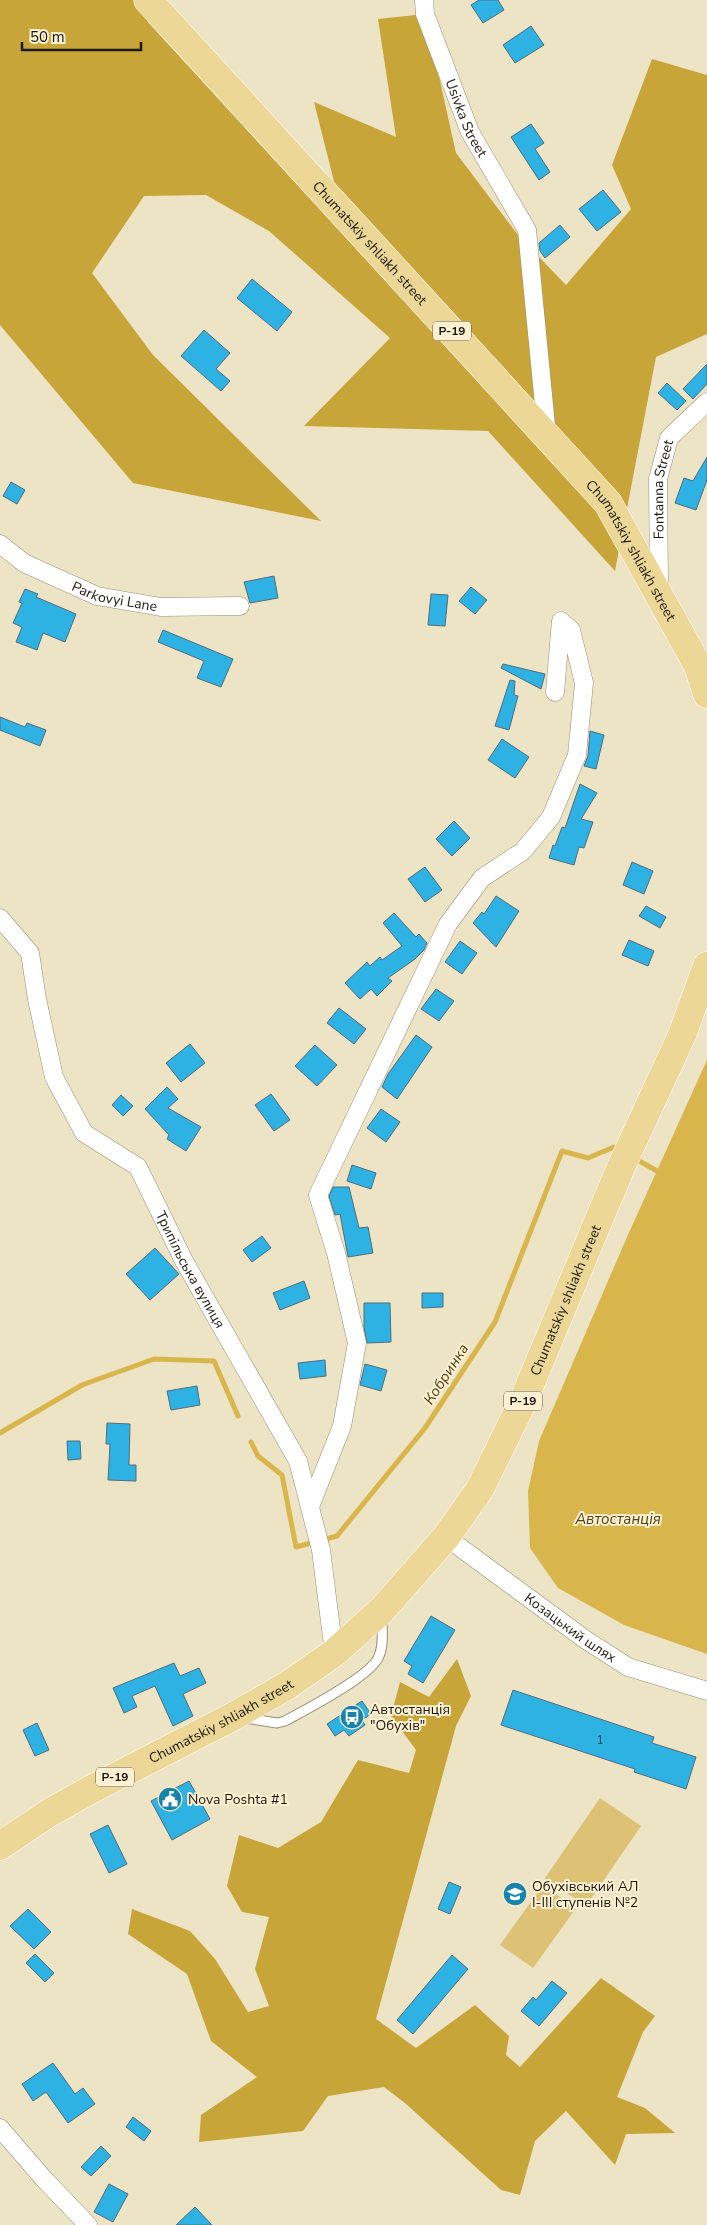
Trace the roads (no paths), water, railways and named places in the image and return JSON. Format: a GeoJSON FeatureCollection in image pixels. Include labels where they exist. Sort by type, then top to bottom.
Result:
{"type":"FeatureCollection","features":[{"type":"Feature","properties":{"kind":"main road","name":"Chumatskiy shliakh street"},"geometry":{"type":"LineString","coordinates":[[148,0],[608,503],[698,666],[707,694]]}},
{"type":"Feature","properties":{"kind":"main road","name":"Chumatskiy shliakh street"},"geometry":{"type":"LineString","coordinates":[[382,1610],[446,1537],[480,1489],[524,1399],[627,1156],[682,1035],[707,966]]}},
{"type":"Feature","properties":{"kind":"main road","name":"Р-19"},"geometry":{"type":"LineString","coordinates":[[334,1653],[382,1610]]}},
{"type":"Feature","properties":{"kind":"main road","name":"Chumatskiy shliakh street"},"geometry":{"type":"LineString","coordinates":[[0,1846],[49,1813],[90,1790],[234,1716],[288,1685],[334,1653]]}},
{"type":"Feature","properties":{"kind":"street","name":"Usivka Street"},"geometry":{"type":"LineString","coordinates":[[424,0],[425,14],[470,132],[527,230],[547,436]]}},
{"type":"Feature","properties":{"kind":"street","name":"Fontanna Street"},"geometry":{"type":"LineString","coordinates":[[659,594],[658,479],[669,438],[707,402]]}},
{"type":"Feature","properties":{"kind":"street","name":"Parkovyi Lane"},"geometry":{"type":"LineString","coordinates":[[0,544],[24,563],[96,596],[161,606],[240,606]]}},
{"type":"Feature","properties":{"kind":"street"},"geometry":{"type":"LineString","coordinates":[[311,1504],[342,1426],[357,1343],[336,1253],[318,1195],[448,924],[482,878],[523,851],[551,817],[578,755],[584,683],[571,630],[561,621],[555,692]]}},
{"type":"Feature","properties":{"kind":"street","name":"Трипільська вулиця"},"geometry":{"type":"LineString","coordinates":[[0,918],[30,953],[37,998],[54,1077],[84,1133],[138,1167],[184,1261],[298,1462],[311,1504],[321,1550],[334,1653]]}},
{"type":"Feature","properties":{"kind":"street","name":"Козацький шлях"},"geometry":{"type":"LineString","coordinates":[[446,1537],[586,1640],[628,1667],[707,1691]]}},
{"type":"Feature","properties":{"kind":"street"},"geometry":{"type":"LineString","coordinates":[[0,2128],[43,2178],[88,2225]]}},
{"type":"Feature","properties":{"kind":"lane"},"geometry":{"type":"LineString","coordinates":[[234,1716],[277,1723],[285,1721],[335,1694],[374,1664],[379,1656],[382,1610]]}},
{"type":"Feature","properties":{"kind":"water","name":"Автостанція"},"geometry":{"type":"Polygon","coordinates":[[[707,1060],[707,1654],[624,1625],[558,1588],[530,1548],[528,1491],[539,1441],[627,1237],[707,1060]]]}},
{"type":"Feature","properties":{"kind":"waterway","name":"Кобринка"},"geometry":{"type":"LineString","coordinates":[[251,1442],[258,1456],[282,1475],[296,1547],[337,1536],[425,1428],[495,1322],[562,1151],[588,1158],[614,1147],[620,1150]]}},
{"type":"Feature","properties":{"kind":"waterway","name":"Кобринка"},"geometry":{"type":"LineString","coordinates":[[634,1158],[657,1171]]}},
{"type":"Feature","properties":{"kind":"waterway","name":"Кобринка"},"geometry":{"type":"LineString","coordinates":[[0,1433],[82,1385],[154,1359],[214,1361],[238,1416]]}},
{"type":"Feature","properties":{"kind":"place","name":"Автостанція \"Обухів\""},"geometry":{"type":"Point","coordinates":[352,1717]}},
{"type":"Feature","properties":{"kind":"place","name":"Nova Poshta #1"},"geometry":{"type":"Point","coordinates":[170,1799]}},
{"type":"Feature","properties":{"kind":"place","name":"Обухівський АЛ І-ІІІ ступенів №2"},"geometry":{"type":"Point","coordinates":[515,1894]}}]}
